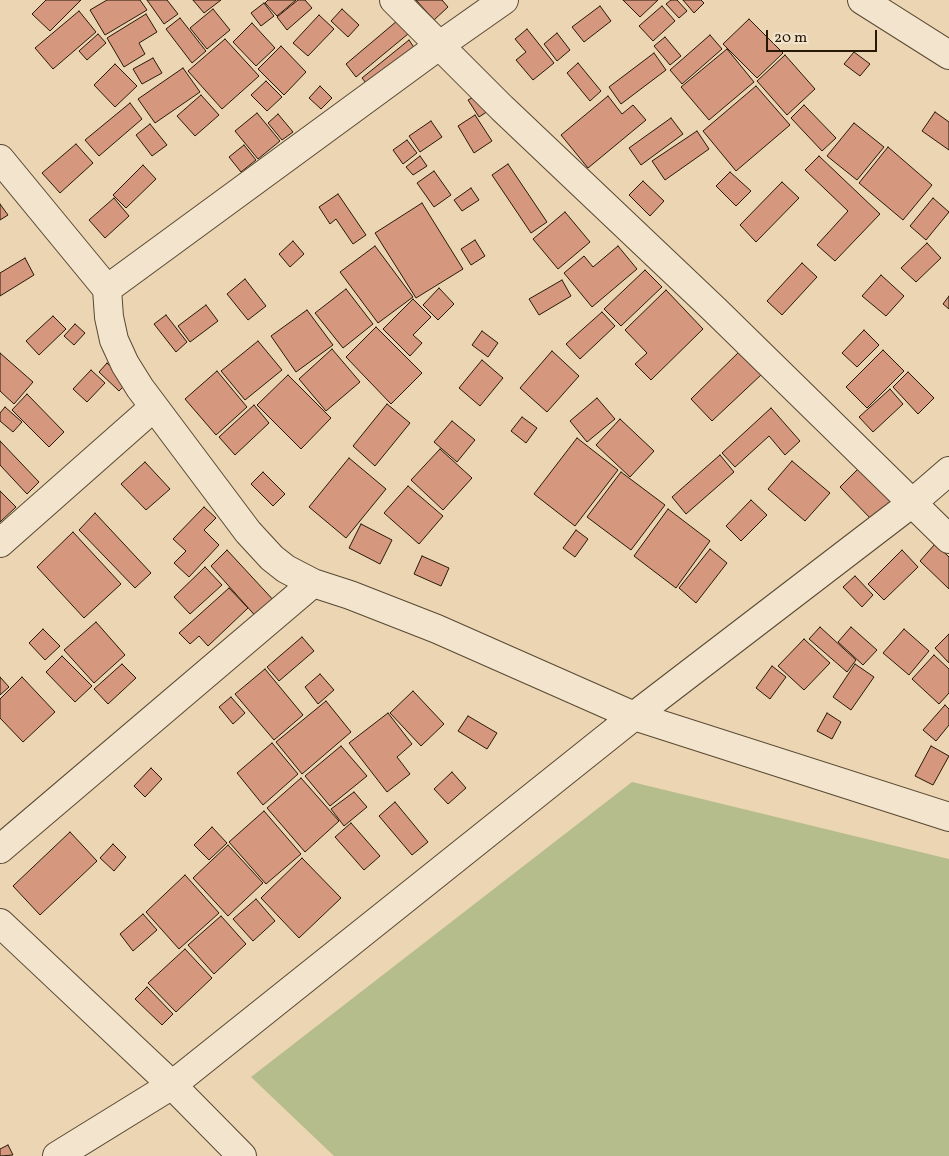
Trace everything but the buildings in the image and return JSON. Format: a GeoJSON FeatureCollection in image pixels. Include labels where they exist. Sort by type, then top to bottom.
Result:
{"type":"FeatureCollection","features":[{"type":"Feature","properties":{"kind":"street"},"geometry":{"type":"LineString","coordinates":[[394,0],[502,108],[743,338],[949,539]]}},
{"type":"Feature","properties":{"kind":"street"},"geometry":{"type":"LineString","coordinates":[[107,289],[504,0]]}},
{"type":"Feature","properties":{"kind":"street"},"geometry":{"type":"LineString","coordinates":[[862,0],[949,55]]}},
{"type":"Feature","properties":{"kind":"street"},"geometry":{"type":"LineString","coordinates":[[0,159],[107,289],[109,317],[114,340],[130,372],[154,407],[248,532],[272,558],[286,569],[313,584],[350,595],[436,629],[634,716],[949,816]]}},
{"type":"Feature","properties":{"kind":"street"},"geometry":{"type":"LineString","coordinates":[[0,543],[154,407]]}},
{"type":"Feature","properties":{"kind":"street"},"geometry":{"type":"LineString","coordinates":[[57,1156],[172,1085],[634,716],[912,503],[949,471]]}},
{"type":"Feature","properties":{"kind":"street"},"geometry":{"type":"LineString","coordinates":[[0,849],[313,584]]}},
{"type":"Feature","properties":{"kind":"street"},"geometry":{"type":"LineString","coordinates":[[0,923],[172,1085],[242,1156]]}},
{"type":"Feature","properties":{"kind":"green space"},"geometry":{"type":"Polygon","coordinates":[[[632,782],[949,859],[949,1156],[334,1156],[251,1077],[632,782]]]}}]}
